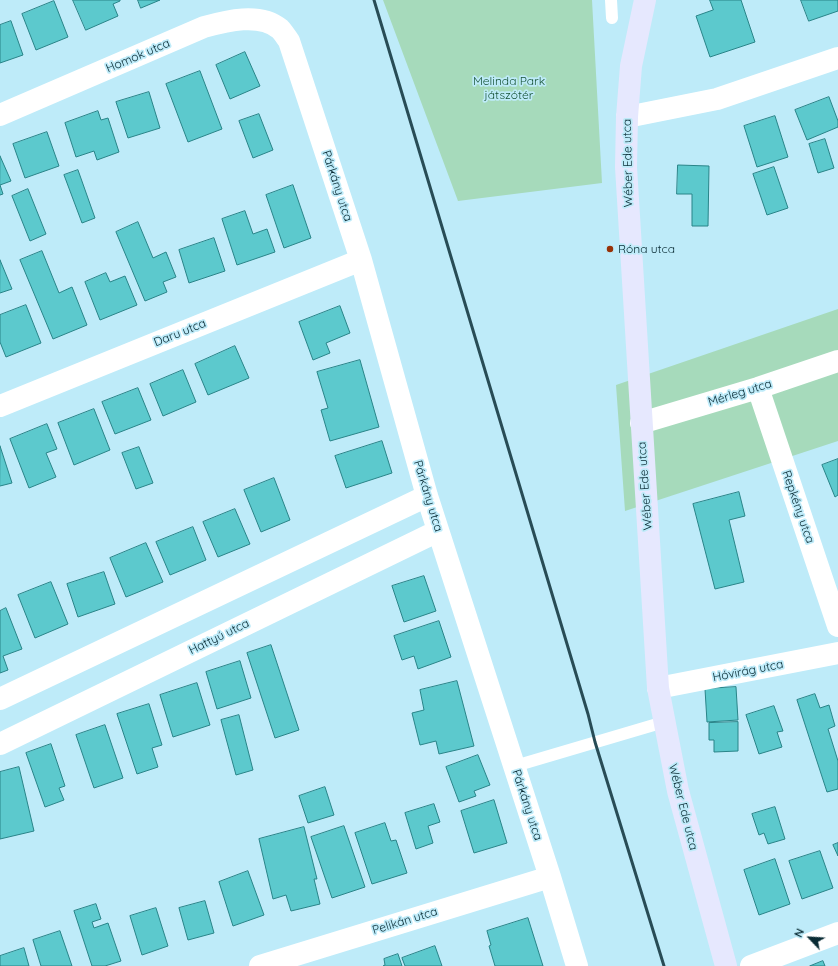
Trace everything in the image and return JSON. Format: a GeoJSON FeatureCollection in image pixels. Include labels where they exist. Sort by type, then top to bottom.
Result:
{"type":"FeatureCollection","features":[{"type":"Feature","properties":{"kind":"street","name":"Wéber Ede utca"},"geometry":{"type":"LineString","coordinates":[[645,0],[631,66],[627,117],[626,166],[658,688],[678,791],[726,966]]}},
{"type":"Feature","properties":{"kind":"street","name":"Homok utca"},"geometry":{"type":"LineString","coordinates":[[0,115],[204,27],[229,21],[247,19],[263,20],[279,28]]}},
{"type":"Feature","properties":{"kind":"street","name":"Párkány utca"},"geometry":{"type":"LineString","coordinates":[[279,28],[289,41],[361,260],[427,496],[550,877],[577,966]]}},
{"type":"Feature","properties":{"kind":"street"},"geometry":{"type":"LineString","coordinates":[[627,117],[718,99],[838,58]]}},
{"type":"Feature","properties":{"kind":"street","name":"Daru utca"},"geometry":{"type":"LineString","coordinates":[[0,406],[361,260]]}},
{"type":"Feature","properties":{"kind":"street","name":"Mérleg utca"},"geometry":{"type":"LineString","coordinates":[[641,423],[758,388],[838,361]]}},
{"type":"Feature","properties":{"kind":"street","name":"Repkény utca"},"geometry":{"type":"LineString","coordinates":[[758,388],[838,626]]}},
{"type":"Feature","properties":{"kind":"street"},"geometry":{"type":"LineString","coordinates":[[0,699],[427,496]]}},
{"type":"Feature","properties":{"kind":"street","name":"Hattyú utca"},"geometry":{"type":"LineString","coordinates":[[0,744],[438,531]]}},
{"type":"Feature","properties":{"kind":"street","name":"Hóvirág utca"},"geometry":{"type":"LineString","coordinates":[[658,688],[838,653]]}},
{"type":"Feature","properties":{"kind":"street","name":"Pelikán utca"},"geometry":{"type":"LineString","coordinates":[[260,966],[550,877]]}},
{"type":"Feature","properties":{"kind":"street"},"geometry":{"type":"LineString","coordinates":[[751,966],[838,933]]}},
{"type":"Feature","properties":{"kind":"lane"},"geometry":{"type":"LineString","coordinates":[[611,0],[612,18]]}},
{"type":"Feature","properties":{"kind":"lane"},"geometry":{"type":"LineString","coordinates":[[514,766],[664,722]]}},
{"type":"Feature","properties":{"kind":"green space","name":"Melinda Park játszótér"},"geometry":{"type":"Polygon","coordinates":[[[383,0],[592,0],[602,183],[458,201],[383,0]]]}},
{"type":"Feature","properties":{"kind":"green space"},"geometry":{"type":"Polygon","coordinates":[[[838,309],[838,441],[625,511],[616,385],[838,309]]]}},
{"type":"Feature","properties":{"kind":"building"},"geometry":{"type":"Polygon","coordinates":[[[73,0],[120,0],[113,4],[118,16],[86,30],[73,0]]]}},
{"type":"Feature","properties":{"kind":"building"},"geometry":{"type":"Polygon","coordinates":[[[138,0],[160,0],[141,8],[138,0]]]}},
{"type":"Feature","properties":{"kind":"building"},"geometry":{"type":"Polygon","coordinates":[[[710,0],[741,0],[755,42],[710,57],[696,16],[713,10],[710,0]]]}},
{"type":"Feature","properties":{"kind":"building"},"geometry":{"type":"Polygon","coordinates":[[[801,0],[838,0],[838,11],[809,21],[801,0]]]}},
{"type":"Feature","properties":{"kind":"building"},"geometry":{"type":"Polygon","coordinates":[[[54,1],[68,37],[36,50],[22,14],[54,1]]]}},
{"type":"Feature","properties":{"kind":"building"},"geometry":{"type":"Polygon","coordinates":[[[11,21],[23,55],[0,63],[0,25],[11,21]]]}},
{"type":"Feature","properties":{"kind":"building"},"geometry":{"type":"Polygon","coordinates":[[[245,52],[260,86],[230,99],[216,65],[245,52]]]}},
{"type":"Feature","properties":{"kind":"building"},"geometry":{"type":"Polygon","coordinates":[[[200,71],[222,129],[188,142],[166,84],[200,71]]]}},
{"type":"Feature","properties":{"kind":"building"},"geometry":{"type":"Polygon","coordinates":[[[149,92],[160,128],[128,138],[116,102],[149,92]]]}},
{"type":"Feature","properties":{"kind":"building"},"geometry":{"type":"Polygon","coordinates":[[[829,97],[838,121],[838,127],[807,140],[795,110],[829,97]]]}},
{"type":"Feature","properties":{"kind":"building"},"geometry":{"type":"Polygon","coordinates":[[[98,111],[101,120],[108,118],[119,152],[97,160],[94,151],[76,157],[65,123],[98,111]]]}},
{"type":"Feature","properties":{"kind":"building"},"geometry":{"type":"Polygon","coordinates":[[[259,114],[273,150],[253,158],[239,121],[259,114]]]}},
{"type":"Feature","properties":{"kind":"building"},"geometry":{"type":"Polygon","coordinates":[[[775,116],[788,157],[757,167],[744,126],[775,116]]]}},
{"type":"Feature","properties":{"kind":"building"},"geometry":{"type":"Polygon","coordinates":[[[47,132],[59,166],[25,178],[13,144],[47,132]]]}},
{"type":"Feature","properties":{"kind":"building"},"geometry":{"type":"Polygon","coordinates":[[[825,139],[834,168],[818,173],[809,144],[825,139]]]}},
{"type":"Feature","properties":{"kind":"building"},"geometry":{"type":"Polygon","coordinates":[[[0,156],[11,181],[0,185],[0,156]]]}},
{"type":"Feature","properties":{"kind":"building"},"geometry":{"type":"Polygon","coordinates":[[[678,165],[709,166],[708,226],[692,226],[692,194],[677,194],[678,165]]]}},
{"type":"Feature","properties":{"kind":"building"},"geometry":{"type":"Polygon","coordinates":[[[774,167],[788,208],[767,215],[753,174],[774,167]]]}},
{"type":"Feature","properties":{"kind":"building"},"geometry":{"type":"Polygon","coordinates":[[[78,170],[95,218],[82,223],[64,175],[78,170]]]}},
{"type":"Feature","properties":{"kind":"building"},"geometry":{"type":"Polygon","coordinates":[[[0,185],[3,194],[0,195],[0,185]]]}},
{"type":"Feature","properties":{"kind":"building"},"geometry":{"type":"Polygon","coordinates":[[[293,185],[311,238],[284,248],[266,195],[293,185]]]}},
{"type":"Feature","properties":{"kind":"building"},"geometry":{"type":"Polygon","coordinates":[[[28,189],[46,234],[30,241],[12,196],[28,189]]]}},
{"type":"Feature","properties":{"kind":"building"},"geometry":{"type":"Polygon","coordinates":[[[245,211],[253,234],[267,229],[275,252],[237,265],[222,219],[245,211]]]}},
{"type":"Feature","properties":{"kind":"building"},"geometry":{"type":"Polygon","coordinates":[[[138,222],[153,258],[166,252],[176,277],[163,282],[167,292],[145,301],[116,232],[138,222]]]}},
{"type":"Feature","properties":{"kind":"building"},"geometry":{"type":"Polygon","coordinates":[[[214,238],[225,271],[189,283],[179,250],[214,238]]]}},
{"type":"Feature","properties":{"kind":"building"},"geometry":{"type":"Polygon","coordinates":[[[42,251],[59,293],[72,287],[87,325],[53,339],[20,260],[42,251]]]}},
{"type":"Feature","properties":{"kind":"building"},"geometry":{"type":"Polygon","coordinates":[[[0,260],[12,289],[0,293],[0,260]]]}},
{"type":"Feature","properties":{"kind":"building"},"geometry":{"type":"Polygon","coordinates":[[[106,273],[110,282],[125,276],[137,305],[100,320],[85,282],[106,273]]]}},
{"type":"Feature","properties":{"kind":"building"},"geometry":{"type":"Polygon","coordinates":[[[26,305],[41,343],[6,357],[0,342],[0,315],[26,305]]]}},
{"type":"Feature","properties":{"kind":"building"},"geometry":{"type":"Polygon","coordinates":[[[340,306],[350,333],[326,343],[330,353],[313,360],[299,322],[340,306]]]}},
{"type":"Feature","properties":{"kind":"building"},"geometry":{"type":"Polygon","coordinates":[[[235,346],[249,378],[208,395],[195,364],[235,346]]]}},
{"type":"Feature","properties":{"kind":"building"},"geometry":{"type":"Polygon","coordinates":[[[360,360],[379,427],[330,441],[321,410],[328,408],[317,372],[360,360]]]}},
{"type":"Feature","properties":{"kind":"building"},"geometry":{"type":"Polygon","coordinates":[[[183,370],[196,402],[163,416],[150,384],[183,370]]]}},
{"type":"Feature","properties":{"kind":"building"},"geometry":{"type":"Polygon","coordinates":[[[138,388],[151,420],[115,434],[102,402],[138,388]]]}},
{"type":"Feature","properties":{"kind":"building"},"geometry":{"type":"Polygon","coordinates":[[[94,409],[110,450],[74,465],[58,423],[94,409]]]}},
{"type":"Feature","properties":{"kind":"building"},"geometry":{"type":"Polygon","coordinates":[[[47,424],[57,449],[46,453],[56,477],[29,488],[10,439],[47,424]]]}},
{"type":"Feature","properties":{"kind":"building"},"geometry":{"type":"Polygon","coordinates":[[[382,441],[392,473],[346,488],[335,456],[382,441]]]}},
{"type":"Feature","properties":{"kind":"building"},"geometry":{"type":"Polygon","coordinates":[[[0,446],[12,483],[0,486],[0,446]]]}},
{"type":"Feature","properties":{"kind":"building"},"geometry":{"type":"Polygon","coordinates":[[[139,447],[153,483],[136,489],[122,453],[139,447]]]}},
{"type":"Feature","properties":{"kind":"building"},"geometry":{"type":"Polygon","coordinates":[[[838,459],[838,495],[835,497],[822,465],[838,459]]]}},
{"type":"Feature","properties":{"kind":"building"},"geometry":{"type":"Polygon","coordinates":[[[274,478],[290,520],[261,532],[244,490],[274,478]]]}},
{"type":"Feature","properties":{"kind":"building"},"geometry":{"type":"Polygon","coordinates":[[[739,492],[745,516],[729,520],[744,582],[715,589],[693,504],[739,492]]]}},
{"type":"Feature","properties":{"kind":"building"},"geometry":{"type":"Polygon","coordinates":[[[235,509],[250,544],[218,557],[203,522],[235,509]]]}},
{"type":"Feature","properties":{"kind":"building"},"geometry":{"type":"Polygon","coordinates":[[[193,527],[206,560],[170,575],[156,542],[193,527]]]}},
{"type":"Feature","properties":{"kind":"building"},"geometry":{"type":"Polygon","coordinates":[[[146,543],[163,582],[126,597],[110,558],[146,543]]]}},
{"type":"Feature","properties":{"kind":"building"},"geometry":{"type":"Polygon","coordinates":[[[104,572],[115,604],[78,617],[67,584],[104,572]]]}},
{"type":"Feature","properties":{"kind":"building"},"geometry":{"type":"Polygon","coordinates":[[[424,576],[436,611],[404,622],[392,586],[424,576]]]}},
{"type":"Feature","properties":{"kind":"building"},"geometry":{"type":"Polygon","coordinates":[[[51,582],[68,624],[35,638],[18,595],[51,582]]]}},
{"type":"Feature","properties":{"kind":"building"},"geometry":{"type":"Polygon","coordinates":[[[6,608],[22,649],[3,656],[8,670],[0,673],[0,611],[6,608]]]}},
{"type":"Feature","properties":{"kind":"building"},"geometry":{"type":"Polygon","coordinates":[[[439,621],[451,657],[418,669],[414,656],[402,660],[394,636],[439,621]]]}},
{"type":"Feature","properties":{"kind":"building"},"geometry":{"type":"Polygon","coordinates":[[[271,645],[299,730],[275,738],[247,653],[271,645]]]}},
{"type":"Feature","properties":{"kind":"building"},"geometry":{"type":"Polygon","coordinates":[[[240,661],[251,698],[217,709],[206,672],[240,661]]]}},
{"type":"Feature","properties":{"kind":"building"},"geometry":{"type":"Polygon","coordinates":[[[457,681],[474,746],[439,754],[436,741],[420,745],[412,713],[424,710],[420,690],[457,681]]]}},
{"type":"Feature","properties":{"kind":"building"},"geometry":{"type":"Polygon","coordinates":[[[197,683],[210,725],[173,737],[160,695],[197,683]]]}},
{"type":"Feature","properties":{"kind":"building"},"geometry":{"type":"Polygon","coordinates":[[[736,687],[738,720],[707,722],[705,689],[736,687]]]}},
{"type":"Feature","properties":{"kind":"building"},"geometry":{"type":"Polygon","coordinates":[[[815,694],[820,708],[829,705],[835,726],[828,729],[838,761],[838,789],[827,792],[797,700],[815,694]]]}},
{"type":"Feature","properties":{"kind":"building"},"geometry":{"type":"Polygon","coordinates":[[[149,704],[162,745],[152,748],[158,767],[137,774],[117,714],[149,704]]]}},
{"type":"Feature","properties":{"kind":"building"},"geometry":{"type":"Polygon","coordinates":[[[774,706],[783,731],[777,732],[782,747],[759,754],[746,715],[774,706]]]}},
{"type":"Feature","properties":{"kind":"building"},"geometry":{"type":"Polygon","coordinates":[[[239,715],[253,770],[236,775],[221,720],[239,715]]]}},
{"type":"Feature","properties":{"kind":"building"},"geometry":{"type":"Polygon","coordinates":[[[738,722],[738,751],[714,752],[714,740],[709,740],[709,723],[738,722]]]}},
{"type":"Feature","properties":{"kind":"building"},"geometry":{"type":"Polygon","coordinates":[[[105,725],[123,778],[94,788],[76,735],[105,725]]]}},
{"type":"Feature","properties":{"kind":"building"},"geometry":{"type":"Polygon","coordinates":[[[51,744],[65,786],[59,788],[64,800],[45,807],[26,753],[51,744]]]}},
{"type":"Feature","properties":{"kind":"building"},"geometry":{"type":"Polygon","coordinates":[[[478,755],[490,785],[474,791],[476,796],[459,802],[446,767],[478,755]]]}},
{"type":"Feature","properties":{"kind":"building"},"geometry":{"type":"Polygon","coordinates":[[[19,767],[34,831],[0,839],[0,772],[19,767]]]}},
{"type":"Feature","properties":{"kind":"building"},"geometry":{"type":"Polygon","coordinates":[[[325,787],[334,815],[308,823],[299,796],[325,787]]]}},
{"type":"Feature","properties":{"kind":"building"},"geometry":{"type":"Polygon","coordinates":[[[494,800],[507,843],[474,853],[461,811],[494,800]]]}},
{"type":"Feature","properties":{"kind":"building"},"geometry":{"type":"Polygon","coordinates":[[[434,804],[440,822],[428,826],[433,843],[416,849],[405,813],[434,804]]]}},
{"type":"Feature","properties":{"kind":"building"},"geometry":{"type":"Polygon","coordinates":[[[775,807],[785,839],[768,844],[764,833],[759,835],[752,814],[775,807]]]}},
{"type":"Feature","properties":{"kind":"building"},"geometry":{"type":"Polygon","coordinates":[[[385,823],[391,841],[396,840],[407,873],[372,884],[355,833],[385,823]]]}},
{"type":"Feature","properties":{"kind":"building"},"geometry":{"type":"Polygon","coordinates":[[[344,826],[365,887],[332,898],[311,837],[344,826]]]}},
{"type":"Feature","properties":{"kind":"building"},"geometry":{"type":"Polygon","coordinates":[[[304,827],[317,879],[314,879],[320,904],[291,911],[286,895],[273,899],[259,839],[304,827]]]}},
{"type":"Feature","properties":{"kind":"building"},"geometry":{"type":"Polygon","coordinates":[[[838,843],[838,856],[833,845],[838,843]]]}},
{"type":"Feature","properties":{"kind":"building"},"geometry":{"type":"Polygon","coordinates":[[[820,851],[833,888],[802,899],[789,861],[820,851]]]}},
{"type":"Feature","properties":{"kind":"building"},"geometry":{"type":"Polygon","coordinates":[[[775,859],[790,904],[759,915],[744,870],[775,859]]]}},
{"type":"Feature","properties":{"kind":"building"},"geometry":{"type":"Polygon","coordinates":[[[248,871],[264,915],[233,926],[219,882],[248,871]]]}},
{"type":"Feature","properties":{"kind":"building"},"geometry":{"type":"Polygon","coordinates":[[[205,901],[214,933],[188,940],[179,908],[205,901]]]}},
{"type":"Feature","properties":{"kind":"building"},"geometry":{"type":"Polygon","coordinates":[[[96,904],[101,919],[92,922],[94,928],[108,923],[121,961],[105,966],[92,966],[74,911],[96,904]]]}},
{"type":"Feature","properties":{"kind":"building"},"geometry":{"type":"Polygon","coordinates":[[[156,908],[168,946],[142,955],[130,916],[156,908]]]}},
{"type":"Feature","properties":{"kind":"building"},"geometry":{"type":"Polygon","coordinates":[[[528,918],[543,966],[495,966],[489,946],[491,945],[487,931],[528,918]]]}},
{"type":"Feature","properties":{"kind":"building"},"geometry":{"type":"Polygon","coordinates":[[[60,931],[72,966],[41,966],[33,940],[60,931]]]}},
{"type":"Feature","properties":{"kind":"building"},"geometry":{"type":"Polygon","coordinates":[[[435,946],[442,966],[405,966],[402,958],[435,946]]]}},
{"type":"Feature","properties":{"kind":"building"},"geometry":{"type":"Polygon","coordinates":[[[24,948],[29,966],[0,966],[0,956],[24,948]]]}},
{"type":"Feature","properties":{"kind":"building"},"geometry":{"type":"Polygon","coordinates":[[[398,954],[402,966],[383,966],[385,965],[384,959],[398,954]]]}},
{"type":"Feature","properties":{"kind":"building"},"geometry":{"type":"Polygon","coordinates":[[[823,961],[825,966],[810,966],[823,961]]]}},
{"type":"Feature","properties":{"kind":"railway"},"geometry":{"type":"LineString","coordinates":[[374,0],[588,714],[595,742],[664,966]]}},
{"type":"Feature","properties":{"kind":"place","name":"Róna utca"},"geometry":{"type":"Point","coordinates":[610,249]}}]}
